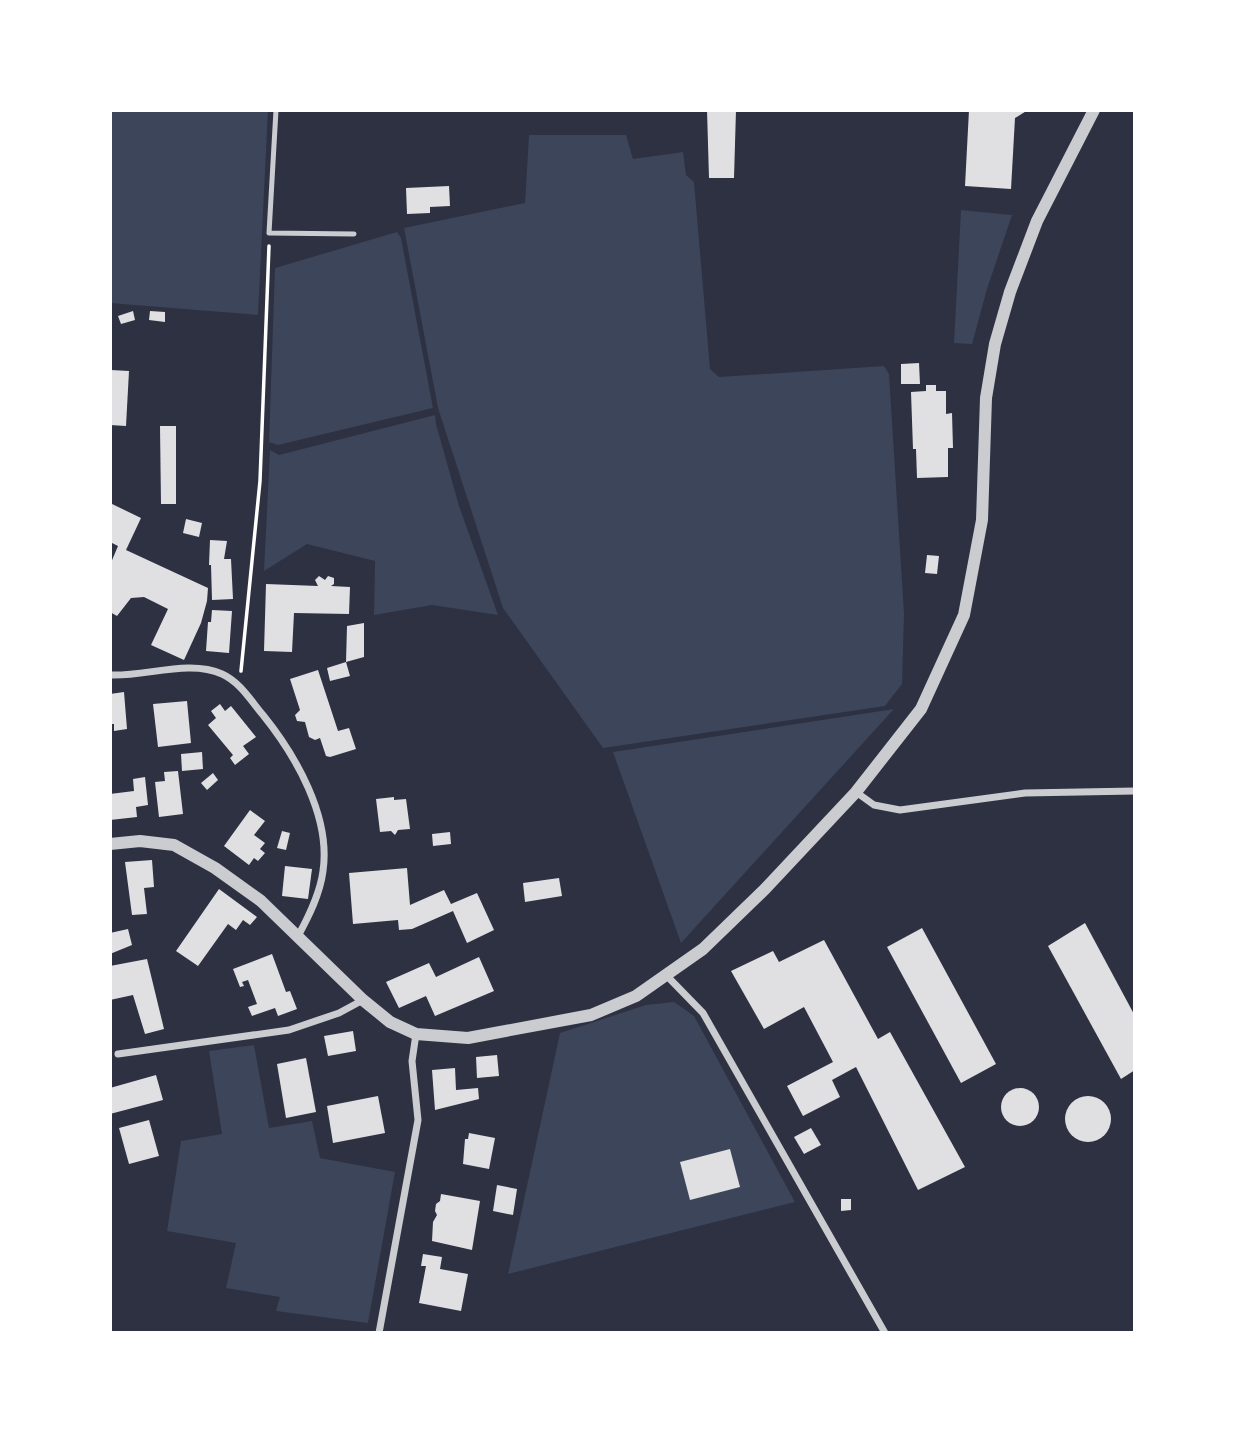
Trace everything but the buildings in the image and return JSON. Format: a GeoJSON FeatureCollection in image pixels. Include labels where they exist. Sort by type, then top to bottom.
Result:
{"type":"FeatureCollection","features":[{"type":"Feature","properties":{"kind":"street"},"geometry":{"type":"LineString","coordinates":[[110,844],[140,841],[174,845],[215,868],[261,901],[363,1000],[390,1022],[416,1034],[468,1038],[591,1015],[636,996],[667,976],[703,948],[765,889],[856,792],[921,709],[964,615],[982,520],[986,398],[995,344],[1010,292],[1038,221],[1094,110]]}},
{"type":"Feature","properties":{"kind":"street"},"geometry":{"type":"LineString","coordinates":[[110,675],[204,669],[223,674],[239,686],[285,743],[308,787],[323,837],[323,872],[312,910],[298,936]]}},
{"type":"Feature","properties":{"kind":"street"},"geometry":{"type":"LineString","coordinates":[[856,792],[874,805],[900,810],[1025,793],[1135,791]]}},
{"type":"Feature","properties":{"kind":"street"},"geometry":{"type":"LineString","coordinates":[[667,976],[703,1013],[885,1333]]}},
{"type":"Feature","properties":{"kind":"street"},"geometry":{"type":"LineString","coordinates":[[118,1054],[289,1030],[339,1013],[363,1000]]}},
{"type":"Feature","properties":{"kind":"street"},"geometry":{"type":"LineString","coordinates":[[379,1333],[418,1121],[412,1061],[416,1034]]}},
{"type":"Feature","properties":{"kind":"lane"},"geometry":{"type":"LineString","coordinates":[[276,110],[269,233],[354,234]]}},
{"type":"Feature","properties":{"kind":"path"},"geometry":{"type":"LineString","coordinates":[[239,686],[260,481],[269,233]]}},
{"type":"Feature","properties":{"kind":"shaded area"},"geometry":{"type":"Polygon","coordinates":[[[110,110],[268,110],[258,315],[110,303],[110,110]]]}},
{"type":"Feature","properties":{"kind":"shaded area"},"geometry":{"type":"Polygon","coordinates":[[[529,135],[626,135],[633,159],[683,152],[686,175],[694,182],[710,369],[719,377],[884,366],[889,374],[904,614],[902,684],[885,706],[603,748],[503,608],[438,408],[404,228],[525,203],[529,135]]]}},
{"type":"Feature","properties":{"kind":"shaded area"},"geometry":{"type":"Polygon","coordinates":[[[961,210],[1012,215],[972,344],[954,343],[961,210]]]}},
{"type":"Feature","properties":{"kind":"shaded area"},"geometry":{"type":"Polygon","coordinates":[[[397,232],[401,238],[433,408],[278,445],[269,442],[275,268],[397,232]]]}},
{"type":"Feature","properties":{"kind":"shaded area"},"geometry":{"type":"Polygon","coordinates":[[[435,415],[459,506],[498,615],[432,605],[374,615],[375,561],[307,544],[264,571],[270,450],[279,455],[435,415]]]}},
{"type":"Feature","properties":{"kind":"shaded area"},"geometry":{"type":"Polygon","coordinates":[[[894,709],[681,943],[613,752],[894,709]]]}},
{"type":"Feature","properties":{"kind":"shaded area"},"geometry":{"type":"Polygon","coordinates":[[[674,1002],[694,1016],[795,1202],[508,1274],[560,1033],[646,1005],[674,1002]]]}},
{"type":"Feature","properties":{"kind":"shaded area"},"geometry":{"type":"Polygon","coordinates":[[[254,1045],[269,1128],[312,1121],[320,1158],[395,1172],[368,1323],[276,1311],[280,1297],[226,1288],[236,1243],[167,1231],[181,1141],[222,1134],[209,1051],[254,1045]]]}}]}
